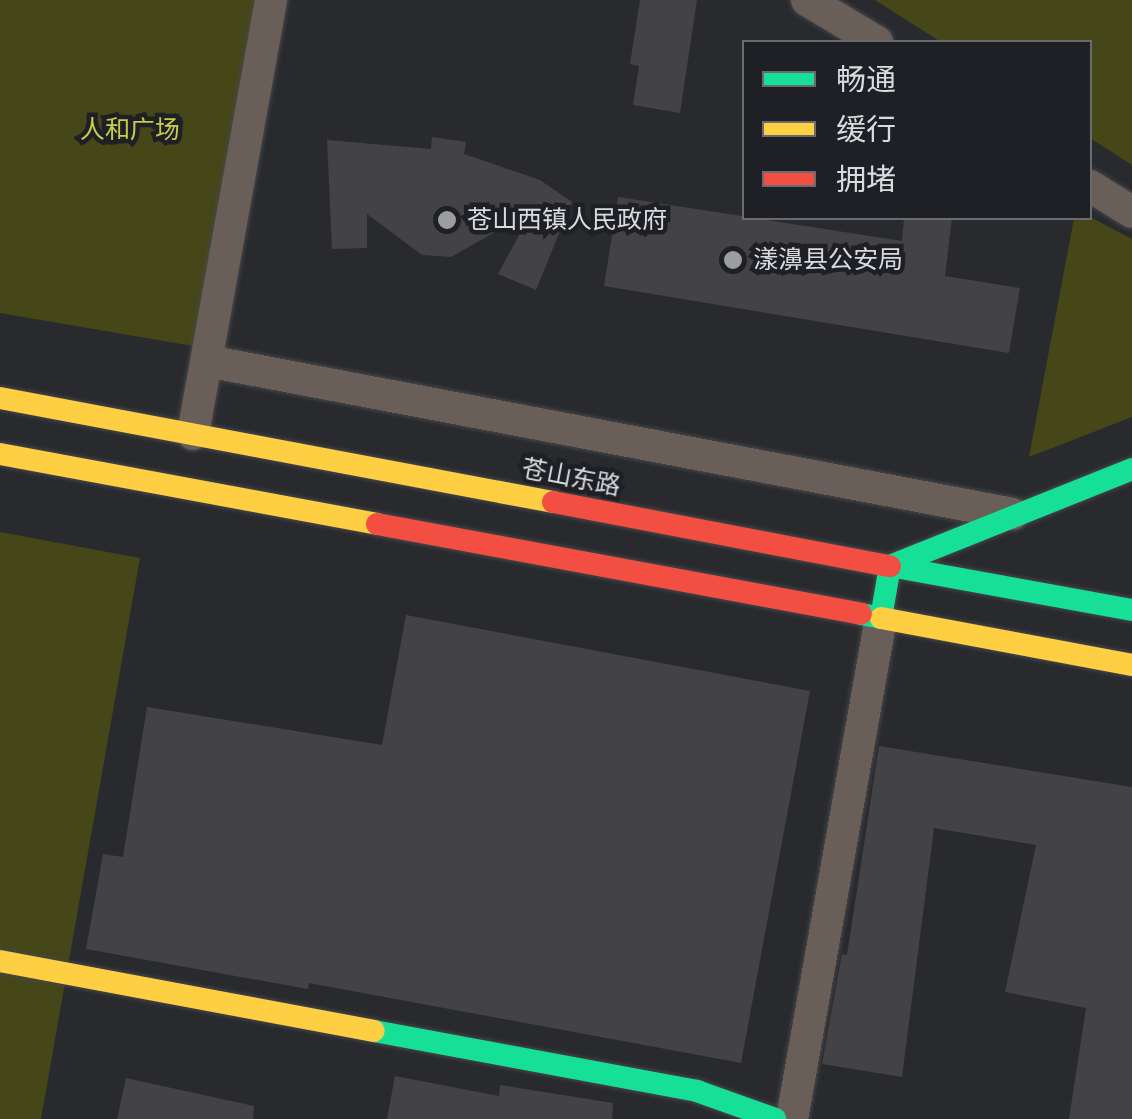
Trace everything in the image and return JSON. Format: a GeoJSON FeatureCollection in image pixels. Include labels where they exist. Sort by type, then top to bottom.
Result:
{"type":"FeatureCollection","features":[{"type":"Feature","properties":{"kind":"main road","name":"苍山东路"},"geometry":{"type":"LineString","coordinates":[[0,398],[1132,610]]}},
{"type":"Feature","properties":{"kind":"main road"},"geometry":{"type":"LineString","coordinates":[[0,454],[1132,665]]}},
{"type":"Feature","properties":{"kind":"main road"},"geometry":{"type":"LineString","coordinates":[[881,618],[890,566],[1132,468]]}},
{"type":"Feature","properties":{"kind":"main road"},"geometry":{"type":"LineString","coordinates":[[0,961],[697,1091],[774,1119]]}},
{"type":"Feature","properties":{"kind":"street"},"geometry":{"type":"LineString","coordinates":[[193,434],[271,0]]}},
{"type":"Feature","properties":{"kind":"street"},"geometry":{"type":"LineString","coordinates":[[807,0],[875,40]]}},
{"type":"Feature","properties":{"kind":"street"},"geometry":{"type":"LineString","coordinates":[[1092,187],[1132,212]]}},
{"type":"Feature","properties":{"kind":"street"},"geometry":{"type":"LineString","coordinates":[[207,360],[1018,515]]}},
{"type":"Feature","properties":{"kind":"street"},"geometry":{"type":"LineString","coordinates":[[792,1119],[881,618]]}},
{"type":"Feature","properties":{"kind":"green space","name":"人和广场"},"geometry":{"type":"Polygon","coordinates":[[[0,0],[285,0],[222,351],[0,313],[0,0]]]}},
{"type":"Feature","properties":{"kind":"green space"},"geometry":{"type":"Polygon","coordinates":[[[875,0],[1132,0],[1132,165],[1092,139],[1092,40],[938,40],[875,0]]]}},
{"type":"Feature","properties":{"kind":"green space"},"geometry":{"type":"Polygon","coordinates":[[[1092,218],[1132,239],[1132,417],[1029,457],[1074,220],[1092,218]]]}},
{"type":"Feature","properties":{"kind":"green space"},"geometry":{"type":"Polygon","coordinates":[[[0,532],[140,558],[41,1119],[0,1119],[0,532]]]}},
{"type":"Feature","properties":{"kind":"building"},"geometry":{"type":"Polygon","coordinates":[[[640,0],[697,0],[680,113],[633,105],[639,66],[630,64],[640,0]]]}},
{"type":"Feature","properties":{"kind":"building","name":"苍山西镇人民政府"},"geometry":{"type":"Polygon","coordinates":[[[432,137],[466,142],[464,154],[540,180],[572,202],[536,290],[498,274],[532,211],[451,257],[422,255],[367,214],[367,248],[332,249],[327,140],[431,149],[432,137]]]}},
{"type":"Feature","properties":{"kind":"building","name":"漾濞县公安局"},"geometry":{"type":"Polygon","coordinates":[[[618,197],[742,216],[742,220],[766,220],[902,241],[904,220],[952,220],[945,276],[1020,288],[1009,353],[604,286],[618,197]]]}},
{"type":"Feature","properties":{"kind":"building"},"geometry":{"type":"Polygon","coordinates":[[[406,615],[810,691],[741,1063],[309,983],[308,989],[86,949],[103,854],[123,857],[147,707],[382,745],[406,615]]]}},
{"type":"Feature","properties":{"kind":"building"},"geometry":{"type":"Polygon","coordinates":[[[879,746],[1132,787],[1132,1119],[1069,1119],[1086,1008],[1005,992],[1036,845],[934,828],[902,1077],[822,1064],[842,954],[847,955],[879,746]]]}},
{"type":"Feature","properties":{"kind":"building"},"geometry":{"type":"Polygon","coordinates":[[[395,1076],[499,1096],[500,1085],[613,1103],[612,1119],[387,1119],[395,1076]]]}},
{"type":"Feature","properties":{"kind":"building"},"geometry":{"type":"Polygon","coordinates":[[[126,1078],[254,1106],[253,1119],[117,1119],[126,1078]]]}},
{"type":"Feature","properties":{"kind":"traffic: fast"},"geometry":{"type":"LineString","coordinates":[[861,614],[881,618],[890,566],[1132,469]]}},
{"type":"Feature","properties":{"kind":"traffic: fast"},"geometry":{"type":"LineString","coordinates":[[890,566],[1132,610]]}},
{"type":"Feature","properties":{"kind":"traffic: fast"},"geometry":{"type":"LineString","coordinates":[[374,1031],[697,1091],[775,1119]]}},
{"type":"Feature","properties":{"kind":"traffic: slow"},"geometry":{"type":"LineString","coordinates":[[0,398],[553,502]]}},
{"type":"Feature","properties":{"kind":"traffic: slow"},"geometry":{"type":"LineString","coordinates":[[0,454],[377,524]]}},
{"type":"Feature","properties":{"kind":"traffic: slow"},"geometry":{"type":"LineString","coordinates":[[881,618],[1132,665]]}},
{"type":"Feature","properties":{"kind":"traffic: slow"},"geometry":{"type":"LineString","coordinates":[[0,961],[374,1031]]}},
{"type":"Feature","properties":{"kind":"traffic: jam"},"geometry":{"type":"LineString","coordinates":[[553,502],[890,566]]}},
{"type":"Feature","properties":{"kind":"traffic: jam"},"geometry":{"type":"LineString","coordinates":[[377,524],[861,614]]}},
{"type":"Feature","properties":{"kind":"place","name":"苍山西镇人民政府"},"geometry":{"type":"Point","coordinates":[447,220]}},
{"type":"Feature","properties":{"kind":"place","name":"漾濞县公安局"},"geometry":{"type":"Point","coordinates":[733,260]}}]}
